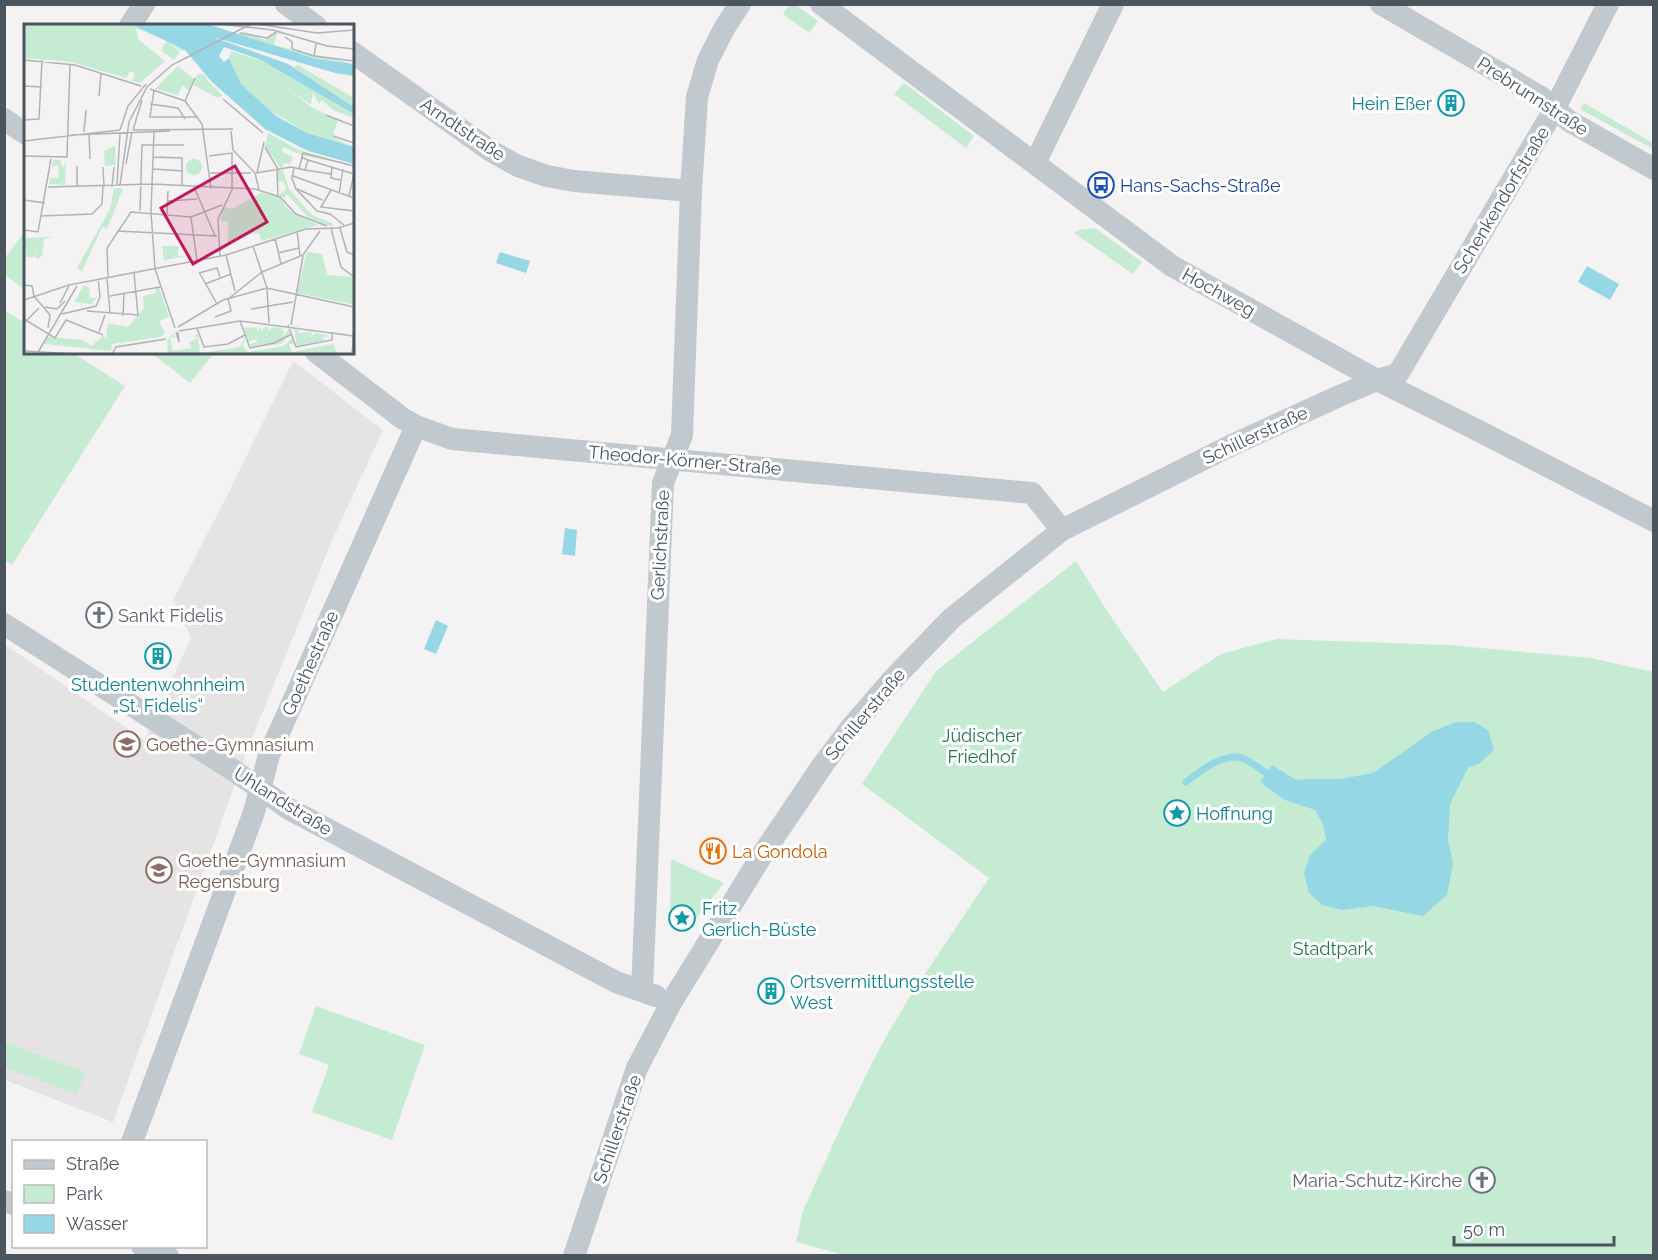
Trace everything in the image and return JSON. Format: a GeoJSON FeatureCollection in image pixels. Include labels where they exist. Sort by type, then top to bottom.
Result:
{"type":"FeatureCollection","features":[{"type":"Feature","properties":{"kind":"street"},"geometry":{"type":"LineString","coordinates":[[131,24],[144,4]]}},
{"type":"Feature","properties":{"kind":"street"},"geometry":{"type":"LineString","coordinates":[[286,4],[312,24]]}},
{"type":"Feature","properties":{"kind":"street","name":"Gerlichstraße"},"geometry":{"type":"LineString","coordinates":[[642,992],[663,483],[682,435],[697,97],[708,60],[740,4]]}},
{"type":"Feature","properties":{"kind":"street","name":"Hochweg"},"geometry":{"type":"LineString","coordinates":[[821,4],[1172,266],[1377,380],[1653,521]]}},
{"type":"Feature","properties":{"kind":"street"},"geometry":{"type":"LineString","coordinates":[[1035,163],[1113,4]]}},
{"type":"Feature","properties":{"kind":"street","name":"Prebrunnstraße"},"geometry":{"type":"LineString","coordinates":[[1381,4],[1541,97],[1569,121],[1653,169]]}},
{"type":"Feature","properties":{"kind":"street","name":"Schenkendorfstraße"},"geometry":{"type":"LineString","coordinates":[[1377,380],[1398,374],[1555,108],[1608,4]]}},
{"type":"Feature","properties":{"kind":"street","name":"Arndtstraße"},"geometry":{"type":"LineString","coordinates":[[354,53],[491,151],[518,166],[547,176],[574,181],[692,191]]}},
{"type":"Feature","properties":{"kind":"street"},"geometry":{"type":"LineString","coordinates":[[4,119],[24,133]]}},
{"type":"Feature","properties":{"kind":"street","name":"Theodor-Körner-Straße"},"geometry":{"type":"LineString","coordinates":[[319,354],[402,418],[416,426],[452,439],[1032,493],[1062,530]]}},
{"type":"Feature","properties":{"kind":"street","name":"Schillerstraße"},"geometry":{"type":"LineString","coordinates":[[574,1256],[637,1068],[672,1001],[764,852],[822,765],[893,679],[951,618],[1062,530],[1230,446],[1377,380]]}},
{"type":"Feature","properties":{"kind":"street","name":"Goethestraße"},"geometry":{"type":"LineString","coordinates":[[133,1140],[254,812],[269,755],[416,426]]}},
{"type":"Feature","properties":{"kind":"street","name":"Uhlandstraße"},"geometry":{"type":"LineString","coordinates":[[4,624],[233,770],[289,809],[616,982],[672,1001]]}},
{"type":"Feature","properties":{"kind":"street"},"geometry":{"type":"LineString","coordinates":[[147,1248],[168,1256]]}},
{"type":"Feature","properties":{"kind":"shaded area","name":"Goethe-Gymnasium"},"geometry":{"type":"Polygon","coordinates":[[[293,361],[383,430],[333,538],[248,748],[113,1122],[5,1080],[4,644],[144,740],[191,638],[173,600],[293,361]]]}},
{"type":"Feature","properties":{"kind":"green space"},"geometry":{"type":"Polygon","coordinates":[[[790,4],[796,5],[818,21],[809,33],[783,14],[790,4]]]}},
{"type":"Feature","properties":{"kind":"green space"},"geometry":{"type":"Polygon","coordinates":[[[904,83],[974,136],[966,148],[894,94],[904,83]]]}},
{"type":"Feature","properties":{"kind":"green space"},"geometry":{"type":"Polygon","coordinates":[[[1584,103],[1653,143],[1653,149],[1580,109],[1584,103]]]}},
{"type":"Feature","properties":{"kind":"green space"},"geometry":{"type":"Polygon","coordinates":[[[1095,228],[1142,262],[1133,274],[1074,233],[1095,228]]]}},
{"type":"Feature","properties":{"kind":"green space"},"geometry":{"type":"Polygon","coordinates":[[[24,232],[24,289],[4,274],[5,258],[24,232]]]}},
{"type":"Feature","properties":{"kind":"green space"},"geometry":{"type":"Polygon","coordinates":[[[4,310],[24,322],[24,354],[75,354],[125,386],[12,565],[4,560],[4,310]]]}},
{"type":"Feature","properties":{"kind":"green space"},"geometry":{"type":"Polygon","coordinates":[[[152,354],[213,354],[190,383],[152,354]]]}},
{"type":"Feature","properties":{"kind":"green space","name":"Stadtpark"},"geometry":{"type":"Polygon","coordinates":[[[1076,561],[1107,611],[1163,692],[1221,654],[1277,639],[1448,645],[1591,658],[1653,672],[1653,1255],[848,1256],[796,1242],[803,1211],[877,1053],[907,1001],[989,878],[862,784],[936,671],[1076,561]]]}},
{"type":"Feature","properties":{"kind":"green space"},"geometry":{"type":"Polygon","coordinates":[[[671,859],[724,883],[686,931],[670,925],[671,859]]]}},
{"type":"Feature","properties":{"kind":"green space"},"geometry":{"type":"Polygon","coordinates":[[[316,1006],[425,1045],[392,1140],[312,1112],[329,1065],[299,1054],[316,1006]]]}},
{"type":"Feature","properties":{"kind":"green space"},"geometry":{"type":"Polygon","coordinates":[[[4,1042],[85,1072],[77,1094],[5,1068],[4,1042]]]}},
{"type":"Feature","properties":{"kind":"water"},"geometry":{"type":"Polygon","coordinates":[[[500,252],[530,261],[526,273],[496,263],[500,252]]]}},
{"type":"Feature","properties":{"kind":"water"},"geometry":{"type":"Polygon","coordinates":[[[1587,266],[1619,284],[1610,300],[1578,282],[1587,266]]]}},
{"type":"Feature","properties":{"kind":"water"},"geometry":{"type":"Polygon","coordinates":[[[565,528],[577,530],[575,556],[562,554],[565,528]]]}},
{"type":"Feature","properties":{"kind":"water"},"geometry":{"type":"Polygon","coordinates":[[[436,620],[448,626],[436,654],[424,649],[436,620]]]}},
{"type":"Feature","properties":{"kind":"water"},"geometry":{"type":"Polygon","coordinates":[[[1456,722],[1474,722],[1488,730],[1494,750],[1480,763],[1468,768],[1450,804],[1448,839],[1453,864],[1447,895],[1423,916],[1373,906],[1342,910],[1322,905],[1309,893],[1304,873],[1310,855],[1326,840],[1323,824],[1315,810],[1285,800],[1260,782],[1272,765],[1296,780],[1340,779],[1373,773],[1433,731],[1456,722]]]}},
{"type":"Feature","properties":{"kind":"waterway"},"geometry":{"type":"LineString","coordinates":[[1186,782],[1212,764],[1235,757],[1248,761],[1266,773]]}},
{"type":"Feature","properties":{"kind":"place","name":"Hein Eßer"},"geometry":{"type":"Point","coordinates":[1451,103]}},
{"type":"Feature","properties":{"kind":"place","name":"Hans-Sachs-Straße"},"geometry":{"type":"Point","coordinates":[1101,185]}},
{"type":"Feature","properties":{"kind":"place","name":"Sankt Fidelis"},"geometry":{"type":"Point","coordinates":[99,615]}},
{"type":"Feature","properties":{"kind":"place","name":"Studentenwohnheim „St. Fidelis“"},"geometry":{"type":"Point","coordinates":[158,656]}},
{"type":"Feature","properties":{"kind":"place","name":"Goethe-Gymnasium"},"geometry":{"type":"Point","coordinates":[127,744]}},
{"type":"Feature","properties":{"kind":"place","name":"Hoffnung"},"geometry":{"type":"Point","coordinates":[1177,813]}},
{"type":"Feature","properties":{"kind":"place","name":"La Gondola"},"geometry":{"type":"Point","coordinates":[713,851]}},
{"type":"Feature","properties":{"kind":"place","name":"Goethe-Gymnasium Regensburg"},"geometry":{"type":"Point","coordinates":[159,870]}},
{"type":"Feature","properties":{"kind":"place","name":"Fritz Gerlich-Büste"},"geometry":{"type":"Point","coordinates":[682,918]}},
{"type":"Feature","properties":{"kind":"place","name":"Ortsvermittlungsstelle West"},"geometry":{"type":"Point","coordinates":[771,991]}},
{"type":"Feature","properties":{"kind":"place","name":"Maria-Schutz-Kirche"},"geometry":{"type":"Point","coordinates":[1482,1180]}},
{"type":"Feature","properties":{"kind":"park label","name":"Jüdischer Friedhof"},"geometry":{"type":"Point","coordinates":[982,745]}}]}
